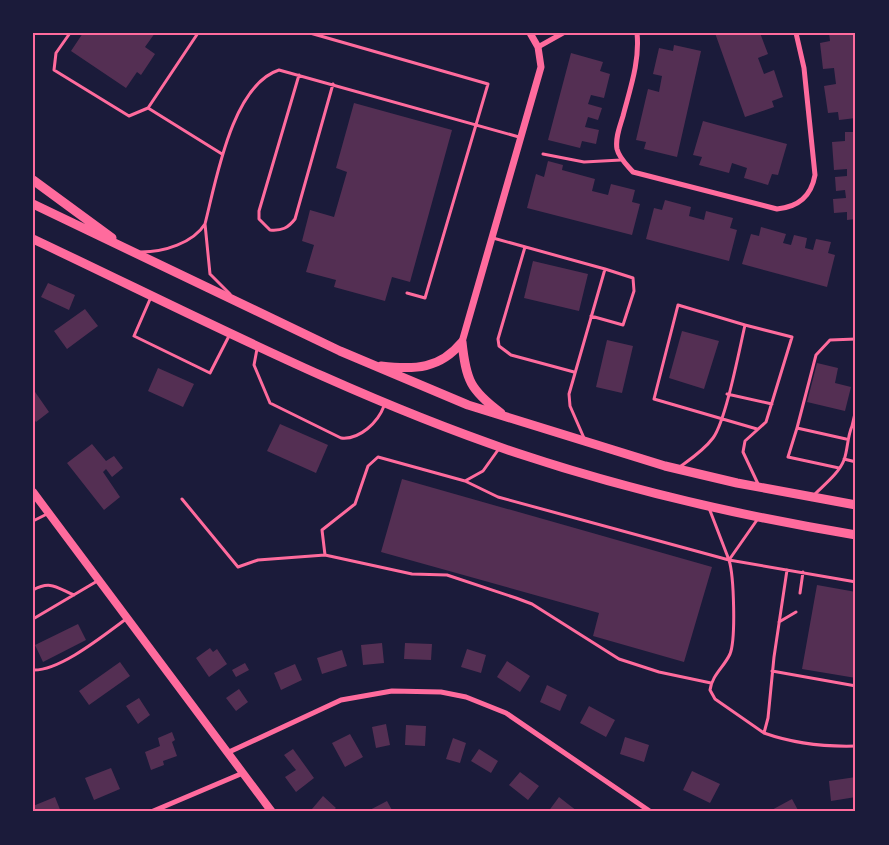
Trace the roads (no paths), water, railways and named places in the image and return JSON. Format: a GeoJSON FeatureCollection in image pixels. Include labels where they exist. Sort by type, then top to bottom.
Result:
{"type":"FeatureCollection","features":[{"type":"Feature","properties":{"kind":"highway"},"geometry":{"type":"LineString","coordinates":[[33,180],[131,252]]}},
{"type":"Feature","properties":{"kind":"highway"},"geometry":{"type":"LineString","coordinates":[[33,204],[372,365],[468,405],[677,469],[759,488],[856,505]]}},
{"type":"Feature","properties":{"kind":"highway"},"geometry":{"type":"LineString","coordinates":[[33,239],[385,402],[501,447],[584,474],[709,507],[856,535]]}},
{"type":"Feature","properties":{"kind":"highway"},"geometry":{"type":"LineString","coordinates":[[372,365],[424,368],[445,359],[462,342]]}},
{"type":"Feature","properties":{"kind":"highway"},"geometry":{"type":"LineString","coordinates":[[462,342],[465,372],[475,391],[508,418]]}},
{"type":"Feature","properties":{"kind":"main road"},"geometry":{"type":"LineString","coordinates":[[33,492],[126,620],[229,752],[272,812]]}},
{"type":"Feature","properties":{"kind":"street"},"geometry":{"type":"LineString","coordinates":[[462,342],[541,67],[538,47],[530,33]]}},
{"type":"Feature","properties":{"kind":"street"},"geometry":{"type":"LineString","coordinates":[[538,47],[563,33]]}},
{"type":"Feature","properties":{"kind":"street"},"geometry":{"type":"LineString","coordinates":[[637,33],[639,46],[635,68],[618,136],[617,149],[623,160],[633,172],[777,209],[786,208],[805,199],[813,187],[815,176],[804,68],[796,33]]}},
{"type":"Feature","properties":{"kind":"street"},"geometry":{"type":"LineString","coordinates":[[229,752],[341,700],[392,691],[441,692],[466,697],[506,713],[651,812]]}},
{"type":"Feature","properties":{"kind":"street"},"geometry":{"type":"LineString","coordinates":[[151,812],[243,772]]}},
{"type":"Feature","properties":{"kind":"lane"},"geometry":{"type":"LineString","coordinates":[[70,33],[56,53],[54,70],[129,116],[148,108],[198,33]]}},
{"type":"Feature","properties":{"kind":"lane"},"geometry":{"type":"LineString","coordinates":[[310,33],[488,84],[425,298],[407,293]]}},
{"type":"Feature","properties":{"kind":"lane"},"geometry":{"type":"LineString","coordinates":[[131,252],[150,252],[184,242],[201,231],[205,224],[222,154],[250,91],[264,76],[279,70],[521,138]]}},
{"type":"Feature","properties":{"kind":"lane"},"geometry":{"type":"LineString","coordinates":[[299,75],[259,211],[259,219],[270,230],[280,231],[288,227],[295,219],[333,84]]}},
{"type":"Feature","properties":{"kind":"lane"},"geometry":{"type":"LineString","coordinates":[[148,108],[222,154]]}},
{"type":"Feature","properties":{"kind":"lane"},"geometry":{"type":"LineString","coordinates":[[543,154],[584,162],[623,160]]}},
{"type":"Feature","properties":{"kind":"lane"},"geometry":{"type":"LineString","coordinates":[[205,224],[210,274],[240,304]]}},
{"type":"Feature","properties":{"kind":"lane"},"geometry":{"type":"LineString","coordinates":[[492,238],[633,278],[634,291],[623,326],[591,316]]}},
{"type":"Feature","properties":{"kind":"lane"},"geometry":{"type":"LineString","coordinates":[[525,247],[498,339],[499,346],[511,355],[574,372]]}},
{"type":"Feature","properties":{"kind":"lane"},"geometry":{"type":"LineString","coordinates":[[584,440],[570,406],[569,394],[605,269]]}},
{"type":"Feature","properties":{"kind":"lane"},"geometry":{"type":"LineString","coordinates":[[152,295],[134,336],[210,373],[231,332]]}},
{"type":"Feature","properties":{"kind":"lane"},"geometry":{"type":"LineString","coordinates":[[757,429],[654,399],[678,305],[792,338],[766,422],[745,441],[743,452],[759,488]]}},
{"type":"Feature","properties":{"kind":"lane"},"geometry":{"type":"LineString","coordinates":[[677,469],[698,454],[714,438],[721,420],[745,325]]}},
{"type":"Feature","properties":{"kind":"lane"},"geometry":{"type":"LineString","coordinates":[[839,468],[788,457],[816,355],[830,340],[856,339]]}},
{"type":"Feature","properties":{"kind":"lane"},"geometry":{"type":"LineString","coordinates":[[258,345],[254,365],[270,403],[341,438],[351,439],[372,424],[379,418],[385,402]]}},
{"type":"Feature","properties":{"kind":"lane"},"geometry":{"type":"LineString","coordinates":[[727,394],[773,404]]}},
{"type":"Feature","properties":{"kind":"lane"},"geometry":{"type":"LineString","coordinates":[[812,498],[839,468],[844,459],[846,439],[854,427],[856,409]]}},
{"type":"Feature","properties":{"kind":"lane"},"geometry":{"type":"LineString","coordinates":[[797,428],[846,439]]}},
{"type":"Feature","properties":{"kind":"lane"},"geometry":{"type":"LineString","coordinates":[[465,481],[483,471],[501,447]]}},
{"type":"Feature","properties":{"kind":"lane"},"geometry":{"type":"LineString","coordinates":[[325,555],[322,530],[355,504],[368,466],[378,458],[465,481],[498,497],[729,560],[856,582]]}},
{"type":"Feature","properties":{"kind":"lane"},"geometry":{"type":"LineString","coordinates":[[844,459],[856,462]]}},
{"type":"Feature","properties":{"kind":"lane"},"geometry":{"type":"LineString","coordinates":[[182,499],[238,567],[258,560],[325,555],[412,574],[447,575],[532,604],[618,659],[659,672],[711,683]]}},
{"type":"Feature","properties":{"kind":"lane"},"geometry":{"type":"LineString","coordinates":[[709,507],[733,574],[732,650],[724,666],[711,683],[710,690],[715,699],[764,733],[785,741],[819,748],[856,746]]}},
{"type":"Feature","properties":{"kind":"lane"},"geometry":{"type":"LineString","coordinates":[[33,521],[50,513]]}},
{"type":"Feature","properties":{"kind":"lane"},"geometry":{"type":"LineString","coordinates":[[729,560],[759,518]]}},
{"type":"Feature","properties":{"kind":"lane"},"geometry":{"type":"LineString","coordinates":[[764,733],[768,718],[772,671],[787,569]]}},
{"type":"Feature","properties":{"kind":"lane"},"geometry":{"type":"LineString","coordinates":[[800,593],[802,572]]}},
{"type":"Feature","properties":{"kind":"lane"},"geometry":{"type":"LineString","coordinates":[[33,619],[99,580]]}},
{"type":"Feature","properties":{"kind":"lane"},"geometry":{"type":"LineString","coordinates":[[33,590],[43,584],[57,585],[74,595]]}},
{"type":"Feature","properties":{"kind":"lane"},"geometry":{"type":"LineString","coordinates":[[779,622],[796,612]]}},
{"type":"Feature","properties":{"kind":"lane"},"geometry":{"type":"LineString","coordinates":[[33,670],[44,670],[126,620]]}},
{"type":"Feature","properties":{"kind":"lane"},"geometry":{"type":"LineString","coordinates":[[772,671],[856,686]]}}]}
